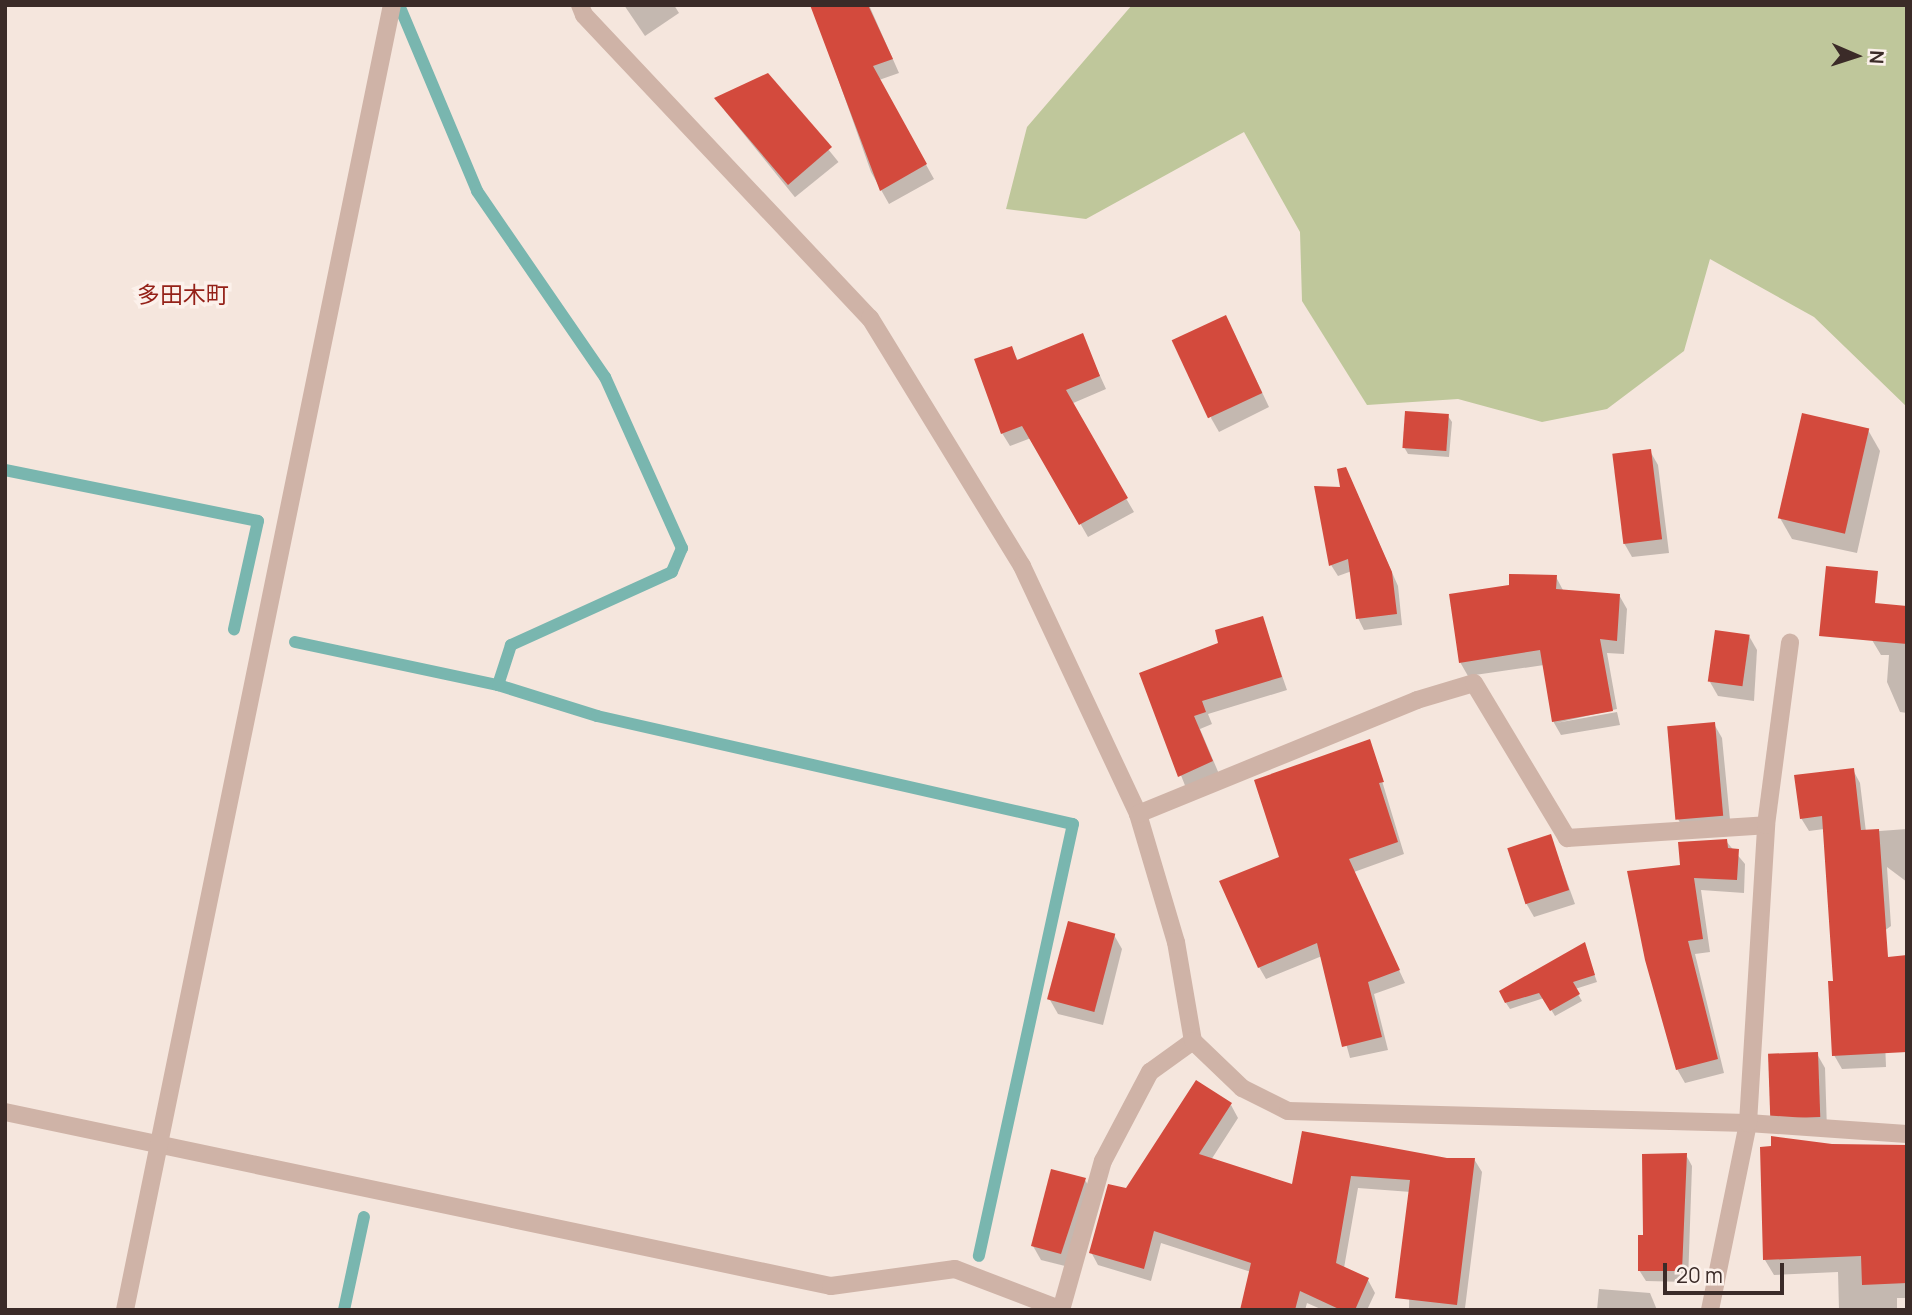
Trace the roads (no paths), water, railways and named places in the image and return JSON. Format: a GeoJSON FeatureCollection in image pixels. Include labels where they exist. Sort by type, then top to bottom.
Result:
{"type":"FeatureCollection","features":[{"type":"Feature","properties":{"kind":"street"},"geometry":{"type":"LineString","coordinates":[[125,1310],[392,5]]}},
{"type":"Feature","properties":{"kind":"street"},"geometry":{"type":"LineString","coordinates":[[580,5],[584,15],[870,318],[1022,566],[1138,814],[1176,942],[1193,1041],[1242,1088],[1288,1111],[1748,1123],[1907,1134]]}},
{"type":"Feature","properties":{"kind":"street"},"geometry":{"type":"LineString","coordinates":[[1710,1310],[1748,1123],[1766,825],[1790,643]]}},
{"type":"Feature","properties":{"kind":"street"},"geometry":{"type":"LineString","coordinates":[[1138,814],[1417,700],[1474,683],[1567,838],[1766,825]]}},
{"type":"Feature","properties":{"kind":"street"},"geometry":{"type":"LineString","coordinates":[[5,1112],[831,1286],[955,1269],[1062,1310],[1103,1161],[1150,1072],[1193,1041]]}},
{"type":"Feature","properties":{"kind":"waterway"},"geometry":{"type":"LineString","coordinates":[[399,5],[477,191],[605,377],[682,548],[672,572],[511,645],[498,685]]}},
{"type":"Feature","properties":{"kind":"waterway"},"geometry":{"type":"LineString","coordinates":[[5,470],[258,521],[234,629]]}},
{"type":"Feature","properties":{"kind":"waterway"},"geometry":{"type":"LineString","coordinates":[[295,642],[498,685],[597,716],[1073,824],[979,1256]]}},
{"type":"Feature","properties":{"kind":"waterway"},"geometry":{"type":"LineString","coordinates":[[344,1310],[364,1217]]}},
{"type":"Feature","properties":{"kind":"district","name":"多田木町"},"geometry":{"type":"Point","coordinates":[183,294]}}]}
